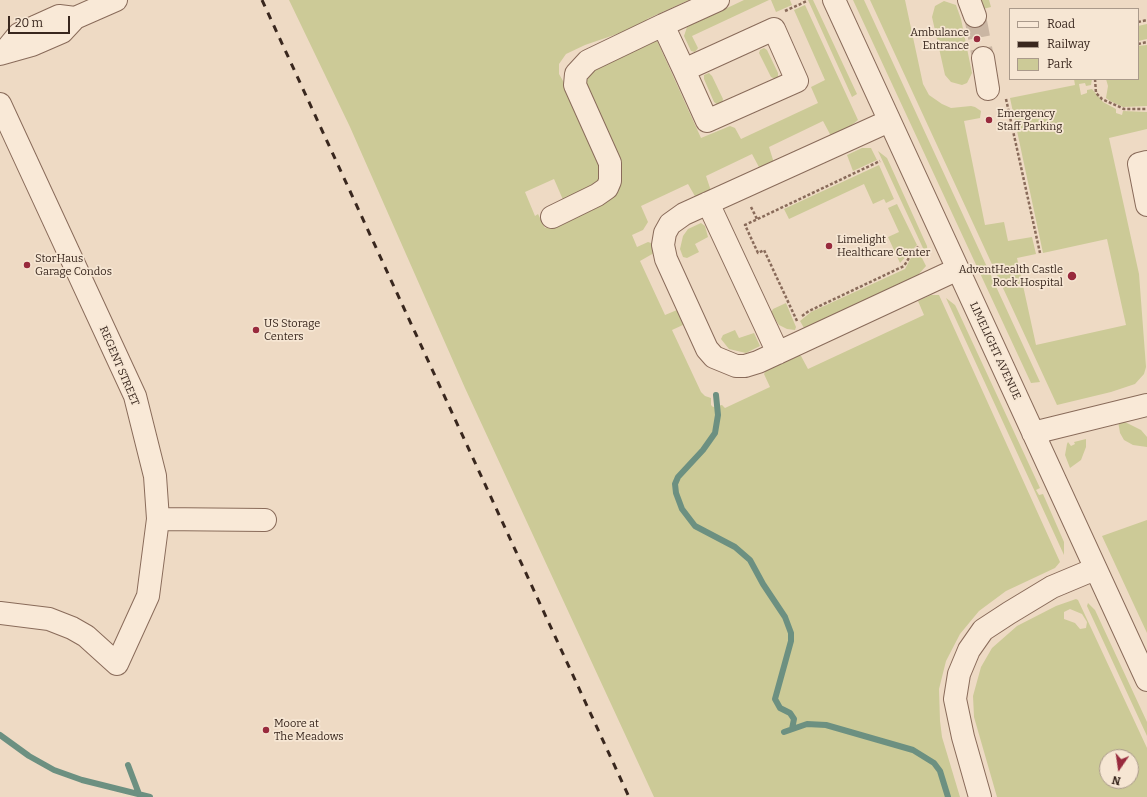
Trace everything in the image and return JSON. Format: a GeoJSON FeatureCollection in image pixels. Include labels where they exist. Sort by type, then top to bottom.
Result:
{"type":"FeatureCollection","features":[{"type":"Feature","properties":{"kind":"street"},"geometry":{"type":"LineString","coordinates":[[2,53],[32,45],[62,32],[75,18],[116,0]]}},
{"type":"Feature","properties":{"kind":"street"},"geometry":{"type":"LineString","coordinates":[[552,217],[597,196],[607,188],[610,181],[610,163],[575,85],[576,74],[588,61],[718,0]]}},
{"type":"Feature","properties":{"kind":"street","name":"LIMELIGHT AVENUE"},"geometry":{"type":"LineString","coordinates":[[834,0],[1147,680]]}},
{"type":"Feature","properties":{"kind":"street"},"geometry":{"type":"LineString","coordinates":[[663,25],[684,70],[708,121],[797,81],[774,29],[684,70]]}},
{"type":"Feature","properties":{"kind":"street"},"geometry":{"type":"LineString","coordinates":[[983,58],[997,91]]}},
{"type":"Feature","properties":{"kind":"street","name":"REGENT STREET"},"geometry":{"type":"LineString","coordinates":[[0,104],[135,396],[155,476],[158,519],[148,596],[117,664],[86,636],[72,628],[49,619],[0,613]]}},
{"type":"Feature","properties":{"kind":"street"},"geometry":{"type":"LineString","coordinates":[[889,121],[684,214],[670,224],[665,233],[662,244],[666,259],[707,349],[714,357],[736,366],[752,364],[958,269]]}},
{"type":"Feature","properties":{"kind":"street"},"geometry":{"type":"LineString","coordinates":[[1147,162],[1139,164],[1147,205]]}},
{"type":"Feature","properties":{"kind":"street"},"geometry":{"type":"LineString","coordinates":[[708,203],[778,353]]}},
{"type":"Feature","properties":{"kind":"street"},"geometry":{"type":"LineString","coordinates":[[1033,433],[1147,405]]}},
{"type":"Feature","properties":{"kind":"street"},"geometry":{"type":"LineString","coordinates":[[158,519],[265,520]]}},
{"type":"Feature","properties":{"kind":"street"},"geometry":{"type":"LineString","coordinates":[[980,797],[963,737],[955,699],[959,674],[969,650],[983,630],[1009,613],[1052,587],[1095,569]]}},
{"type":"Feature","properties":{"kind":"path"},"geometry":{"type":"LineString","coordinates":[[780,13],[807,1]]}},
{"type":"Feature","properties":{"kind":"path"},"geometry":{"type":"LineString","coordinates":[[1095,80],[1096,92],[1102,99],[1124,109],[1147,109]]}},
{"type":"Feature","properties":{"kind":"path"},"geometry":{"type":"LineString","coordinates":[[997,91],[1040,253]]}},
{"type":"Feature","properties":{"kind":"path"},"geometry":{"type":"LineString","coordinates":[[799,325],[764,250],[758,253],[745,225],[880,162]]}},
{"type":"Feature","properties":{"kind":"path"},"geometry":{"type":"LineString","coordinates":[[748,201],[757,219]]}},
{"type":"Feature","properties":{"kind":"path"},"geometry":{"type":"LineString","coordinates":[[797,320],[809,311],[904,266],[912,252],[919,246]]}},
{"type":"Feature","properties":{"kind":"green space"},"geometry":{"type":"Polygon","coordinates":[[[289,0],[689,0],[647,19],[649,23],[585,45],[566,54],[559,64],[559,74],[574,100],[602,165],[600,181],[564,202],[554,179],[525,192],[535,216],[538,214],[545,228],[604,199],[614,191],[584,88],[587,74],[655,36],[701,138],[730,126],[735,128],[741,139],[818,103],[811,87],[825,80],[794,10],[805,5],[858,120],[847,129],[831,136],[823,121],[769,147],[774,163],[760,169],[752,154],[706,176],[711,191],[696,198],[688,184],[641,206],[648,222],[643,230],[632,235],[637,247],[648,242],[651,243],[654,253],[640,261],[665,315],[677,310],[685,324],[672,330],[701,392],[705,396],[711,398],[711,405],[713,407],[722,405],[725,408],[770,387],[764,374],[766,370],[796,356],[801,356],[808,369],[924,315],[918,301],[931,295],[939,295],[1060,562],[1055,568],[1006,591],[979,611],[960,634],[946,661],[939,689],[940,721],[942,737],[960,797],[654,797],[465,388],[350,127],[289,0]]]}},
{"type":"Feature","properties":{"kind":"green space"},"geometry":{"type":"Polygon","coordinates":[[[744,0],[769,0],[692,36],[698,48],[695,52],[691,51],[684,36],[687,27],[744,0]]]}},
{"type":"Feature","properties":{"kind":"green space"},"geometry":{"type":"Polygon","coordinates":[[[771,0],[790,0],[792,5],[776,12],[771,0]]]}},
{"type":"Feature","properties":{"kind":"green space"},"geometry":{"type":"Polygon","coordinates":[[[808,0],[813,0],[857,94],[852,97],[808,0]]]}},
{"type":"Feature","properties":{"kind":"green space"},"geometry":{"type":"Polygon","coordinates":[[[853,0],[864,0],[1040,382],[1031,383],[853,0]]]}},
{"type":"Feature","properties":{"kind":"green space"},"geometry":{"type":"Polygon","coordinates":[[[870,0],[905,0],[923,84],[929,95],[951,108],[971,106],[981,111],[980,118],[964,121],[985,225],[1004,222],[1008,241],[1032,237],[1036,254],[1017,258],[1036,345],[1126,325],[1107,239],[1043,253],[1010,98],[1075,85],[1074,80],[1092,80],[1091,85],[1086,86],[1085,83],[1079,84],[1081,95],[1087,93],[1087,90],[1092,89],[1103,102],[1116,109],[1116,113],[1122,115],[1123,111],[1147,112],[1147,129],[1109,138],[1139,274],[1146,367],[1144,374],[1135,384],[1111,392],[1057,405],[870,0]]]}},
{"type":"Feature","properties":{"kind":"green space"},"geometry":{"type":"Polygon","coordinates":[[[981,0],[989,0],[991,7],[983,9],[981,0]]]}},
{"type":"Feature","properties":{"kind":"green space"},"geometry":{"type":"Polygon","coordinates":[[[944,1],[956,5],[961,19],[972,73],[967,83],[962,85],[951,82],[945,75],[932,17],[935,6],[944,1]]]}},
{"type":"Feature","properties":{"kind":"green space"},"geometry":{"type":"Polygon","coordinates":[[[1147,24],[1147,39],[1139,41],[1139,26],[1147,24]]]}},
{"type":"Feature","properties":{"kind":"green space"},"geometry":{"type":"Polygon","coordinates":[[[1147,45],[1147,106],[1123,107],[1106,98],[1108,86],[1106,80],[1139,80],[1139,46],[1147,45]]]}},
{"type":"Feature","properties":{"kind":"green space"},"geometry":{"type":"Polygon","coordinates":[[[764,48],[767,50],[778,73],[778,77],[775,79],[771,77],[759,53],[760,50],[764,48]]]}},
{"type":"Feature","properties":{"kind":"green space"},"geometry":{"type":"Polygon","coordinates":[[[709,73],[712,76],[723,99],[722,103],[718,105],[714,102],[704,79],[704,75],[709,73]]]}},
{"type":"Feature","properties":{"kind":"green space"},"geometry":{"type":"Polygon","coordinates":[[[862,148],[871,148],[877,160],[853,171],[847,155],[862,148]]]}},
{"type":"Feature","properties":{"kind":"green space"},"geometry":{"type":"Polygon","coordinates":[[[878,151],[887,158],[927,246],[928,259],[878,151]]]}},
{"type":"Feature","properties":{"kind":"green space"},"geometry":{"type":"Polygon","coordinates":[[[879,165],[894,199],[886,203],[884,199],[873,204],[864,184],[789,219],[784,209],[879,165]]]}},
{"type":"Feature","properties":{"kind":"green space"},"geometry":{"type":"Polygon","coordinates":[[[897,204],[917,245],[900,263],[888,237],[899,232],[888,208],[897,204]]]}},
{"type":"Feature","properties":{"kind":"green space"},"geometry":{"type":"Polygon","coordinates":[[[701,223],[705,226],[708,237],[695,244],[699,252],[687,258],[683,257],[680,249],[683,236],[688,229],[701,223]]]}},
{"type":"Feature","properties":{"kind":"green space"},"geometry":{"type":"Polygon","coordinates":[[[918,250],[926,266],[918,275],[804,328],[800,321],[811,312],[905,269],[912,256],[918,250]]]}},
{"type":"Feature","properties":{"kind":"green space"},"geometry":{"type":"Polygon","coordinates":[[[946,298],[955,305],[957,309],[1040,488],[1036,490],[1039,495],[1043,494],[1064,542],[1064,555],[946,298]]]}},
{"type":"Feature","properties":{"kind":"green space"},"geometry":{"type":"Polygon","coordinates":[[[786,303],[796,327],[795,330],[787,329],[779,325],[771,313],[773,309],[786,303]]]}},
{"type":"Feature","properties":{"kind":"green space"},"geometry":{"type":"Polygon","coordinates":[[[735,330],[739,338],[754,333],[760,346],[746,353],[729,349],[721,339],[723,335],[735,330]]]}},
{"type":"Feature","properties":{"kind":"green space"},"geometry":{"type":"Polygon","coordinates":[[[1118,421],[1125,422],[1141,430],[1147,437],[1147,447],[1133,445],[1124,440],[1120,433],[1118,421]]]}},
{"type":"Feature","properties":{"kind":"green space"},"geometry":{"type":"Polygon","coordinates":[[[1086,439],[1086,447],[1081,460],[1070,468],[1065,455],[1068,442],[1071,446],[1075,444],[1074,442],[1086,439]]]}},
{"type":"Feature","properties":{"kind":"green space"},"geometry":{"type":"Polygon","coordinates":[[[1147,520],[1147,633],[1102,536],[1147,520]]]}},
{"type":"Feature","properties":{"kind":"green space"},"geometry":{"type":"Polygon","coordinates":[[[1076,599],[1078,600],[1147,748],[1147,797],[997,797],[974,717],[973,696],[981,667],[992,648],[1017,626],[1056,606],[1076,599]],[[1070,609],[1064,612],[1064,619],[1075,623],[1080,629],[1086,628],[1087,622],[1082,614],[1070,609]]]}},
{"type":"Feature","properties":{"kind":"green space"},"geometry":{"type":"Polygon","coordinates":[[[1088,603],[1095,610],[1147,722],[1147,736],[1087,606],[1088,603]]]}},
{"type":"Feature","properties":{"kind":"waterway"},"geometry":{"type":"LineString","coordinates":[[716,395],[718,415],[715,433],[703,450],[678,477],[675,484],[676,493],[682,509],[695,526],[735,547],[750,560],[763,584],[785,617],[791,633],[791,641],[775,699],[780,708],[790,713],[794,719],[792,729]]}},
{"type":"Feature","properties":{"kind":"waterway"},"geometry":{"type":"LineString","coordinates":[[784,732],[807,724],[826,725],[913,750],[934,763],[940,771],[948,797]]}},
{"type":"Feature","properties":{"kind":"waterway"},"geometry":{"type":"LineString","coordinates":[[0,735],[29,756],[54,770],[82,780],[150,797]]}},
{"type":"Feature","properties":{"kind":"waterway"},"geometry":{"type":"LineString","coordinates":[[128,765],[139,794]]}},
{"type":"Feature","properties":{"kind":"tunnel"},"geometry":{"type":"LineString","coordinates":[[975,16],[983,58]]}},
{"type":"Feature","properties":{"kind":"railway"},"geometry":{"type":"LineString","coordinates":[[262,0],[629,797]]}},
{"type":"Feature","properties":{"kind":"place","name":"Ambulance Entrance"},"geometry":{"type":"Point","coordinates":[977,39]}},
{"type":"Feature","properties":{"kind":"place","name":"Emergency Staff Parking"},"geometry":{"type":"Point","coordinates":[989,120]}},
{"type":"Feature","properties":{"kind":"place","name":"Limelight Healthcare Center"},"geometry":{"type":"Point","coordinates":[829,246]}},
{"type":"Feature","properties":{"kind":"place","name":"StorHaus Garage Condos"},"geometry":{"type":"Point","coordinates":[27,265]}},
{"type":"Feature","properties":{"kind":"place","name":"AdventHealth Castle Rock Hospital"},"geometry":{"type":"Point","coordinates":[1072,276]}},
{"type":"Feature","properties":{"kind":"place","name":"US Storage Centers"},"geometry":{"type":"Point","coordinates":[256,330]}},
{"type":"Feature","properties":{"kind":"place","name":"Moore at The Meadows"},"geometry":{"type":"Point","coordinates":[266,730]}}]}
